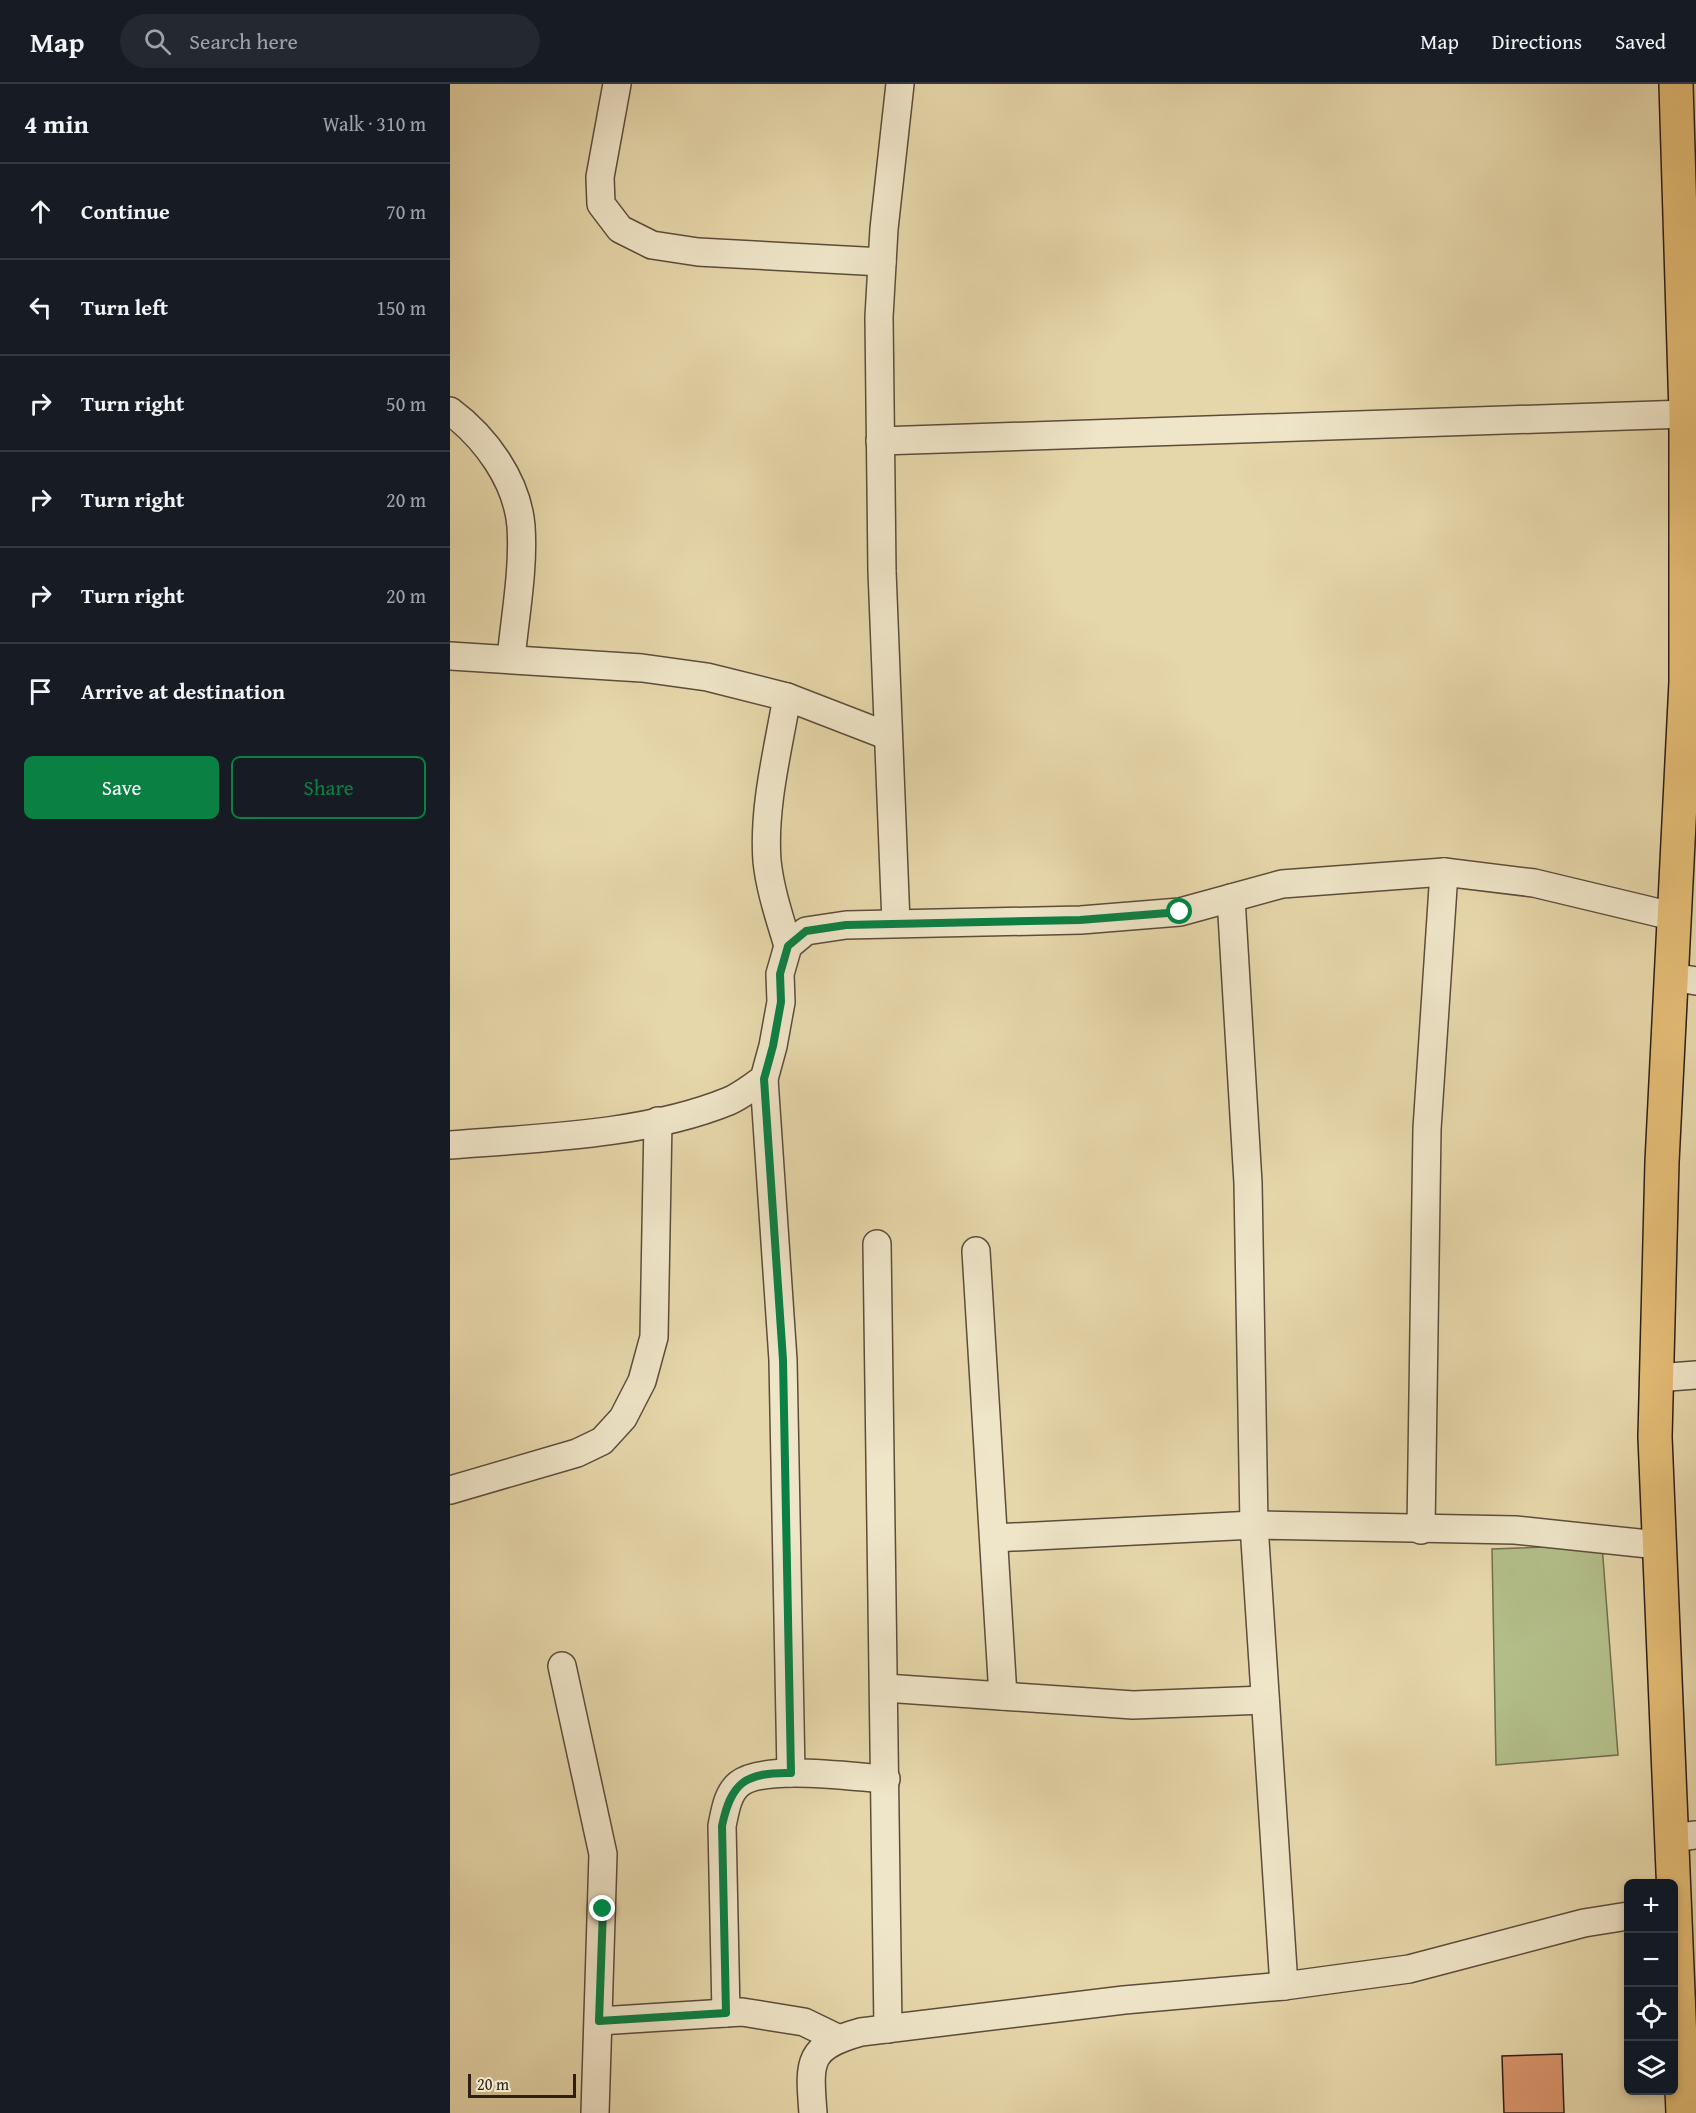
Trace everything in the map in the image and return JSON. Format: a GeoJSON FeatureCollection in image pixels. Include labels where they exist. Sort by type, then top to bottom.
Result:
{"type":"FeatureCollection","features":[{"type":"Feature","properties":{"kind":"main road"},"geometry":{"type":"LineString","coordinates":[[1676,84],[1690,334],[1686,414],[1686,682],[1676,917],[1684,979],[1662,1162],[1656,1378],[1658,1545],[1684,1836],[1678,1893]]}},
{"type":"Feature","properties":{"kind":"main road"},"geometry":{"type":"LineString","coordinates":[[1676,1933],[1688,2060],[1683,2113]]}},
{"type":"Feature","properties":{"kind":"street"},"geometry":{"type":"LineString","coordinates":[[617,84],[600,177],[601,204],[620,230],[652,244],[698,252],[882,262]]}},
{"type":"Feature","properties":{"kind":"street"},"geometry":{"type":"LineString","coordinates":[[896,923],[882,571],[879,317],[882,262],[900,84]]}},
{"type":"Feature","properties":{"kind":"street"},"geometry":{"type":"LineString","coordinates":[[450,411],[472,427],[495,457],[512,493],[521,524],[511,659]]}},
{"type":"Feature","properties":{"kind":"street"},"geometry":{"type":"LineString","coordinates":[[880,441],[1686,414]]}},
{"type":"Feature","properties":{"kind":"street"},"geometry":{"type":"LineString","coordinates":[[450,656],[642,668],[685,674],[787,697],[888,736]]}},
{"type":"Feature","properties":{"kind":"street"},"geometry":{"type":"LineString","coordinates":[[787,697],[767,818],[767,862],[776,909],[788,946],[780,974],[781,1002],[764,1079],[783,1360],[791,1773]]}},
{"type":"Feature","properties":{"kind":"street"},"geometry":{"type":"LineString","coordinates":[[788,946],[806,931],[846,925],[1080,920],[1180,912],[1282,884],[1444,872],[1534,883],[1676,917]]}},
{"type":"Feature","properties":{"kind":"street"},"geometry":{"type":"LineString","coordinates":[[1421,1530],[1426,1129],[1444,872]]}},
{"type":"Feature","properties":{"kind":"street"},"geometry":{"type":"LineString","coordinates":[[1231,898],[1248,1183],[1254,1525],[1284,1986]]}},
{"type":"Feature","properties":{"kind":"street"},"geometry":{"type":"LineString","coordinates":[[450,1145],[566,1135],[675,1119],[731,1100],[764,1079]]}},
{"type":"Feature","properties":{"kind":"street"},"geometry":{"type":"LineString","coordinates":[[450,1490],[577,1453],[602,1441],[623,1418],[642,1381],[654,1337],[658,1121]]}},
{"type":"Feature","properties":{"kind":"street"},"geometry":{"type":"LineString","coordinates":[[877,1244],[888,2029]]}},
{"type":"Feature","properties":{"kind":"street"},"geometry":{"type":"LineString","coordinates":[[976,1251],[1003,1696]]}},
{"type":"Feature","properties":{"kind":"street"},"geometry":{"type":"LineString","coordinates":[[1656,1378],[1696,1375]]}},
{"type":"Feature","properties":{"kind":"street"},"geometry":{"type":"LineString","coordinates":[[994,1538],[1254,1525],[1421,1530],[1515,1530],[1658,1545]]}},
{"type":"Feature","properties":{"kind":"street"},"geometry":{"type":"LineString","coordinates":[[562,1666],[603,1854],[595,2113]]}},
{"type":"Feature","properties":{"kind":"street"},"geometry":{"type":"LineString","coordinates":[[885,1688],[1133,1705],[1265,1700]]}},
{"type":"Feature","properties":{"kind":"street"},"geometry":{"type":"LineString","coordinates":[[726,2013],[722,1826],[727,1804],[738,1785],[754,1776],[791,1773],[886,1779]]}},
{"type":"Feature","properties":{"kind":"street"},"geometry":{"type":"LineString","coordinates":[[813,2113],[812,2066],[822,2046],[837,2038],[861,2032],[1125,2000],[1284,1986],[1409,1969],[1584,1923],[1624,1917]]}},
{"type":"Feature","properties":{"kind":"street"},"geometry":{"type":"LineString","coordinates":[[599,2021],[742,2012],[804,2022],[837,2038]]}},
{"type":"Feature","properties":{"kind":"green space"},"geometry":{"type":"Polygon","coordinates":[[[1602,1545],[1618,1755],[1496,1765],[1492,1549],[1602,1545]]]}},
{"type":"Feature","properties":{"kind":"building"},"geometry":{"type":"Polygon","coordinates":[[[1562,2054],[1564,2113],[1504,2113],[1502,2056],[1562,2054]]]}},
{"type":"Feature","properties":{"kind":"route"},"geometry":{"type":"LineString","coordinates":[[603,1909],[599,2021],[726,2013],[722,1826],[727,1804],[738,1785],[754,1776],[791,1773],[783,1360],[764,1079],[781,1002],[780,974],[788,946],[806,931],[846,925],[934,921],[1080,920],[1180,912]]}}]}
